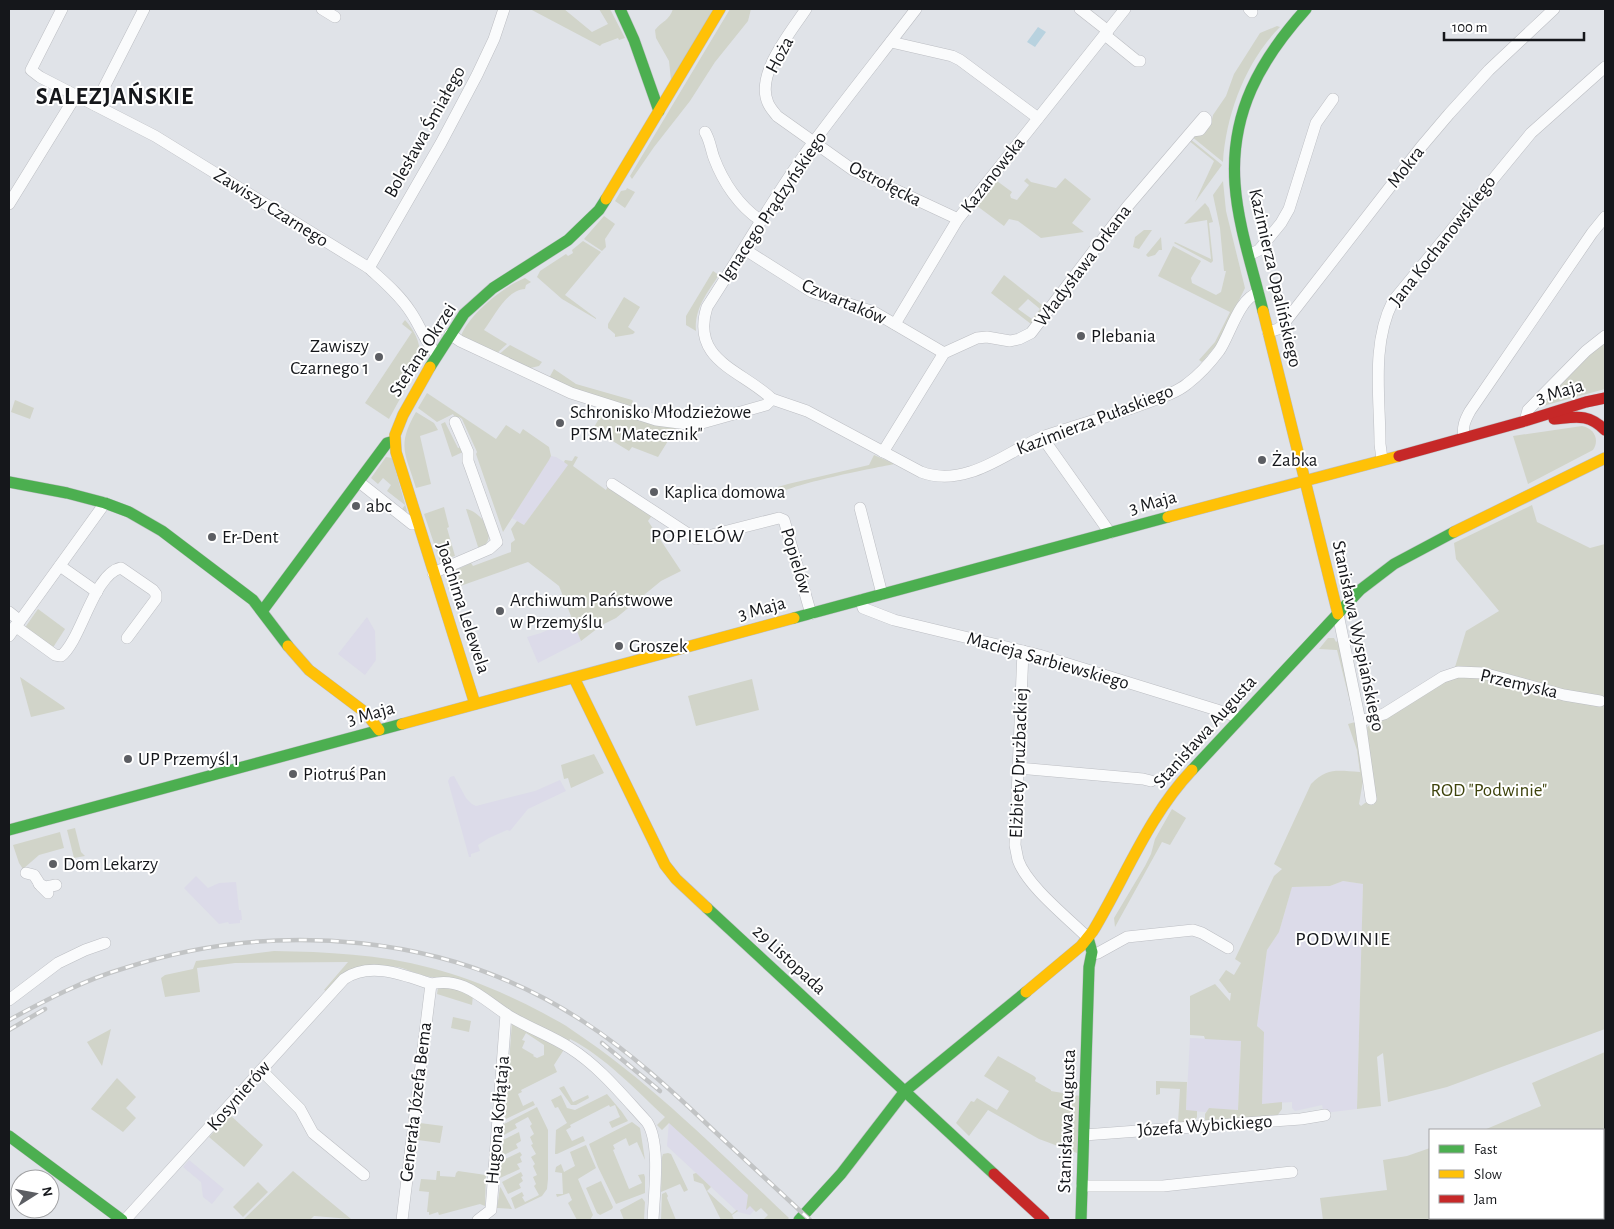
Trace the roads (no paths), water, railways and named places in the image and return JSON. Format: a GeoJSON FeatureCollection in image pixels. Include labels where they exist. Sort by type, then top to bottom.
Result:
{"type":"FeatureCollection","features":[{"type":"Feature","properties":{"kind":"street","name":"Zawiszy Czarnego"},"geometry":{"type":"LineString","coordinates":[[62,9],[31,70],[75,96],[168,144],[369,268],[387,284],[410,311],[427,342],[437,355]]}},
{"type":"Feature","properties":{"kind":"street"},"geometry":{"type":"LineString","coordinates":[[95,105],[144,9]]}},
{"type":"Feature","properties":{"kind":"street"},"geometry":{"type":"LineString","coordinates":[[322,9],[335,17]]}},
{"type":"Feature","properties":{"kind":"street","name":"Bolesława Śmiałego"},"geometry":{"type":"LineString","coordinates":[[369,268],[477,75],[494,39],[504,9]]}},
{"type":"Feature","properties":{"kind":"street"},"geometry":{"type":"LineString","coordinates":[[620,9],[634,40],[659,111]]}},
{"type":"Feature","properties":{"kind":"street","name":"Stefana Okrzei"},"geometry":{"type":"LineString","coordinates":[[263,610],[387,443],[394,441],[403,414],[437,355],[464,314],[493,288],[559,246],[588,222],[607,198],[720,9]]}},
{"type":"Feature","properties":{"kind":"street","name":"Hoża"},"geometry":{"type":"LineString","coordinates":[[806,9],[767,73],[766,94],[767,102],[777,116],[814,143]]}},
{"type":"Feature","properties":{"kind":"street","name":"Ignacego Prądzyńskiego"},"geometry":{"type":"LineString","coordinates":[[772,399],[712,353],[703,334],[704,316],[707,307],[760,220],[814,143],[916,9]]}},
{"type":"Feature","properties":{"kind":"street"},"geometry":{"type":"LineString","coordinates":[[1080,9],[1137,61],[1140,61]]}},
{"type":"Feature","properties":{"kind":"street","name":"Kazanowska"},"geometry":{"type":"LineString","coordinates":[[895,324],[958,219],[1125,9]]}},
{"type":"Feature","properties":{"kind":"street","name":"Kazimierza Opalińskiego"},"geometry":{"type":"LineString","coordinates":[[1306,9],[1276,44],[1260,67],[1247,95],[1242,110],[1236,152],[1235,187],[1239,214],[1258,293],[1306,481]]}},
{"type":"Feature","properties":{"kind":"street","name":"Mokra"},"geometry":{"type":"LineString","coordinates":[[1268,332],[1282,326],[1421,147],[1472,88],[1554,9]]}},
{"type":"Feature","properties":{"kind":"street"},"geometry":{"type":"LineString","coordinates":[[891,42],[952,56],[960,60],[1038,118]]}},
{"type":"Feature","properties":{"kind":"street","name":"Jana Kochanowskiego"},"geometry":{"type":"LineString","coordinates":[[1382,459],[1380,444],[1379,346],[1384,320],[1392,300],[1531,133],[1605,67]]}},
{"type":"Feature","properties":{"kind":"street"},"geometry":{"type":"LineString","coordinates":[[9,204],[75,96]]}},
{"type":"Feature","properties":{"kind":"street"},"geometry":{"type":"LineString","coordinates":[[1249,255],[1259,250],[1281,223],[1289,209],[1316,124],[1333,98]]}},
{"type":"Feature","properties":{"kind":"street","name":"Władysława Orkana"},"geometry":{"type":"LineString","coordinates":[[944,353],[977,338],[987,337],[1010,341],[1031,334],[1127,207],[1192,131]]}},
{"type":"Feature","properties":{"kind":"street"},"geometry":{"type":"LineString","coordinates":[[705,132],[719,170],[727,185],[748,212],[760,220]]}},
{"type":"Feature","properties":{"kind":"street","name":"Ostrołęcka"},"geometry":{"type":"LineString","coordinates":[[814,143],[853,170],[958,219]]}},
{"type":"Feature","properties":{"kind":"street"},"geometry":{"type":"LineString","coordinates":[[1464,438],[1463,430],[1470,411],[1592,233],[1605,217]]}},
{"type":"Feature","properties":{"kind":"street","name":"Czwartaków"},"geometry":{"type":"LineString","coordinates":[[744,249],[812,292],[874,312],[944,353]]}},
{"type":"Feature","properties":{"kind":"street","name":"Kazimierza Pułaskiego"},"geometry":{"type":"LineString","coordinates":[[772,399],[807,411],[922,472],[937,476],[970,472],[1045,436],[1131,409],[1167,395],[1186,385],[1219,351],[1246,301],[1258,293]]}},
{"type":"Feature","properties":{"kind":"street"},"geometry":{"type":"LineString","coordinates":[[450,334],[460,341],[571,393],[656,420],[688,425],[702,424],[766,405],[772,399]]}},
{"type":"Feature","properties":{"kind":"street"},"geometry":{"type":"LineString","coordinates":[[1525,421],[1528,410],[1586,351],[1605,336]]}},
{"type":"Feature","properties":{"kind":"street"},"geometry":{"type":"LineString","coordinates":[[883,452],[944,353]]}},
{"type":"Feature","properties":{"kind":"street","name":"3 Maja"},"geometry":{"type":"LineString","coordinates":[[9,830],[1306,481],[1605,398]]}},
{"type":"Feature","properties":{"kind":"street","name":"3 Maja"},"geometry":{"type":"LineString","coordinates":[[1525,421],[1584,416],[1596,421],[1605,430]]}},
{"type":"Feature","properties":{"kind":"street"},"geometry":{"type":"LineString","coordinates":[[433,573],[489,550],[496,542],[468,461],[468,452],[455,422]]}},
{"type":"Feature","properties":{"kind":"street"},"geometry":{"type":"LineString","coordinates":[[1045,436],[1047,444],[1110,533]]}},
{"type":"Feature","properties":{"kind":"street","name":"Joachima Lelewela"},"geometry":{"type":"LineString","coordinates":[[394,441],[417,522],[475,704]]}},
{"type":"Feature","properties":{"kind":"street","name":"Stanisława Augusta"},"geometry":{"type":"LineString","coordinates":[[1081,1220],[1089,967],[1092,954],[1088,938],[1169,797],[1338,614],[1372,580],[1406,557],[1605,458]]}},
{"type":"Feature","properties":{"kind":"street","name":"Stanisława Wyspiańskiego"},"geometry":{"type":"LineString","coordinates":[[1306,481],[1338,614],[1360,721],[1371,799]]}},
{"type":"Feature","properties":{"kind":"street"},"geometry":{"type":"LineString","coordinates":[[9,482],[67,493],[105,503],[129,512],[162,531],[242,591],[263,610],[296,656],[309,670],[366,713],[375,722],[379,730]]}},
{"type":"Feature","properties":{"kind":"street","name":"Joachima Lelewela"},"geometry":{"type":"LineString","coordinates":[[359,482],[412,524],[417,522]]}},
{"type":"Feature","properties":{"kind":"street","name":"Popielów"},"geometry":{"type":"LineString","coordinates":[[612,484],[654,511],[658,516],[696,539],[779,518],[784,520],[811,614]]}},
{"type":"Feature","properties":{"kind":"street"},"geometry":{"type":"LineString","coordinates":[[14,627],[105,503]]}},
{"type":"Feature","properties":{"kind":"street"},"geometry":{"type":"LineString","coordinates":[[860,508],[882,594]]}},
{"type":"Feature","properties":{"kind":"street"},"geometry":{"type":"LineString","coordinates":[[60,566],[97,592]]}},
{"type":"Feature","properties":{"kind":"street"},"geometry":{"type":"LineString","coordinates":[[9,612],[14,627],[55,655],[61,656],[75,635],[84,615],[110,572],[121,568],[156,594],[156,599],[127,638]]}},
{"type":"Feature","properties":{"kind":"street","name":"Macieja Sarbiewskiego"},"geometry":{"type":"LineString","coordinates":[[861,600],[863,608],[894,620],[1023,651],[1217,710],[1240,719]]}},
{"type":"Feature","properties":{"kind":"street","name":"Elżbiety Drużbackiej"},"geometry":{"type":"LineString","coordinates":[[1023,651],[1015,845],[1018,860],[1038,890],[1088,938]]}},
{"type":"Feature","properties":{"kind":"street","name":"Przemyska"},"geometry":{"type":"LineString","coordinates":[[1360,721],[1384,714],[1443,677],[1458,672],[1483,673],[1564,695],[1600,701]]}},
{"type":"Feature","properties":{"kind":"street","name":"29 Listopada"},"geometry":{"type":"LineString","coordinates":[[574,678],[653,843],[671,873],[1044,1220]]}},
{"type":"Feature","properties":{"kind":"street"},"geometry":{"type":"LineString","coordinates":[[1018,768],[1143,779],[1151,782]]}},
{"type":"Feature","properties":{"kind":"street"},"geometry":{"type":"LineString","coordinates":[[26,873],[34,875],[46,889]]}},
{"type":"Feature","properties":{"kind":"street"},"geometry":{"type":"LineString","coordinates":[[1092,954],[1102,951],[1127,937],[1193,930],[1228,948]]}},
{"type":"Feature","properties":{"kind":"street"},"geometry":{"type":"LineString","coordinates":[[799,1220],[841,1174],[905,1091],[1068,958],[1088,938]]}},
{"type":"Feature","properties":{"kind":"street"},"geometry":{"type":"LineString","coordinates":[[9,1000],[58,963],[85,950],[106,943]]}},
{"type":"Feature","properties":{"kind":"street"},"geometry":{"type":"LineString","coordinates":[[1068,958],[1079,956],[1084,958],[1089,967]]}},
{"type":"Feature","properties":{"kind":"street","name":"Kosynierów"},"geometry":{"type":"LineString","coordinates":[[126,1220],[344,978],[353,972],[378,970],[431,984]]}},
{"type":"Feature","properties":{"kind":"street"},"geometry":{"type":"LineString","coordinates":[[431,984],[450,982],[477,992],[506,1014],[550,1036],[586,1059],[648,1122],[654,1140],[653,1220]]}},
{"type":"Feature","properties":{"kind":"street","name":"Generała Józefa Bema"},"geometry":{"type":"LineString","coordinates":[[402,1220],[431,984]]}},
{"type":"Feature","properties":{"kind":"street","name":"Hugona Kołłątaja"},"geometry":{"type":"LineString","coordinates":[[478,1220],[490,1210],[506,1014]]}},
{"type":"Feature","properties":{"kind":"street"},"geometry":{"type":"LineString","coordinates":[[261,1070],[300,1108],[313,1133],[364,1174]]}},
{"type":"Feature","properties":{"kind":"street","name":"Józefa Wybickiego"},"geometry":{"type":"LineString","coordinates":[[1084,1135],[1301,1119],[1325,1115]]}},
{"type":"Feature","properties":{"kind":"street"},"geometry":{"type":"LineString","coordinates":[[9,1136],[122,1220]]}},
{"type":"Feature","properties":{"kind":"street"},"geometry":{"type":"LineString","coordinates":[[1082,1186],[1163,1186],[1292,1172]]}},
{"type":"Feature","properties":{"kind":"water"},"geometry":{"type":"Polygon","coordinates":[[[1038,27],[1046,32],[1035,47],[1027,42],[1038,27]]]}},
{"type":"Feature","properties":{"kind":"railway"},"geometry":{"type":"LineString","coordinates":[[9,1020],[80,984],[125,968],[183,953],[242,943],[301,940],[361,943],[420,953],[477,969],[532,992],[584,1022],[634,1058],[665,1085],[810,1220]]}},
{"type":"Feature","properties":{"kind":"railway"},"geometry":{"type":"LineString","coordinates":[[9,1030],[45,1009]]}},
{"type":"Feature","properties":{"kind":"railway"},"geometry":{"type":"LineString","coordinates":[[602,1043],[660,1091]]}},
{"type":"Feature","properties":{"kind":"place","name":"Plebania"},"geometry":{"type":"Point","coordinates":[1081,336]}},
{"type":"Feature","properties":{"kind":"place","name":"Zawiszy Czarnego 1"},"geometry":{"type":"Point","coordinates":[379,357]}},
{"type":"Feature","properties":{"kind":"place","name":"Schronisko Młodzieżowe PTSM \"Matecznik\""},"geometry":{"type":"Point","coordinates":[560,423]}},
{"type":"Feature","properties":{"kind":"place","name":"Żabka"},"geometry":{"type":"Point","coordinates":[1262,460]}},
{"type":"Feature","properties":{"kind":"place","name":"Kaplica domowa"},"geometry":{"type":"Point","coordinates":[654,492]}},
{"type":"Feature","properties":{"kind":"place","name":"abc"},"geometry":{"type":"Point","coordinates":[356,506]}},
{"type":"Feature","properties":{"kind":"place","name":"Er-Dent"},"geometry":{"type":"Point","coordinates":[212,537]}},
{"type":"Feature","properties":{"kind":"place","name":"Archiwum Państwowe w Przemyślu"},"geometry":{"type":"Point","coordinates":[500,611]}},
{"type":"Feature","properties":{"kind":"place","name":"Groszek"},"geometry":{"type":"Point","coordinates":[619,646]}},
{"type":"Feature","properties":{"kind":"place","name":"UP Przemyśl 1"},"geometry":{"type":"Point","coordinates":[128,759]}},
{"type":"Feature","properties":{"kind":"place","name":"Piotruś Pan"},"geometry":{"type":"Point","coordinates":[293,774]}},
{"type":"Feature","properties":{"kind":"place","name":"Dom Lekarzy"},"geometry":{"type":"Point","coordinates":[53,864]}},
{"type":"Feature","properties":{"kind":"district","name":"SALEZJAŃSKIE"},"geometry":{"type":"Point","coordinates":[115,97]}},
{"type":"Feature","properties":{"kind":"district","name":"POPIELÓW"},"geometry":{"type":"Point","coordinates":[698,536]}},
{"type":"Feature","properties":{"kind":"district","name":"PODWINIE"},"geometry":{"type":"Point","coordinates":[1343,939]}},
{"type":"Feature","properties":{"kind":"park label","name":"ROD \"Podwinie\""},"geometry":{"type":"Point","coordinates":[1489,790]}}]}
